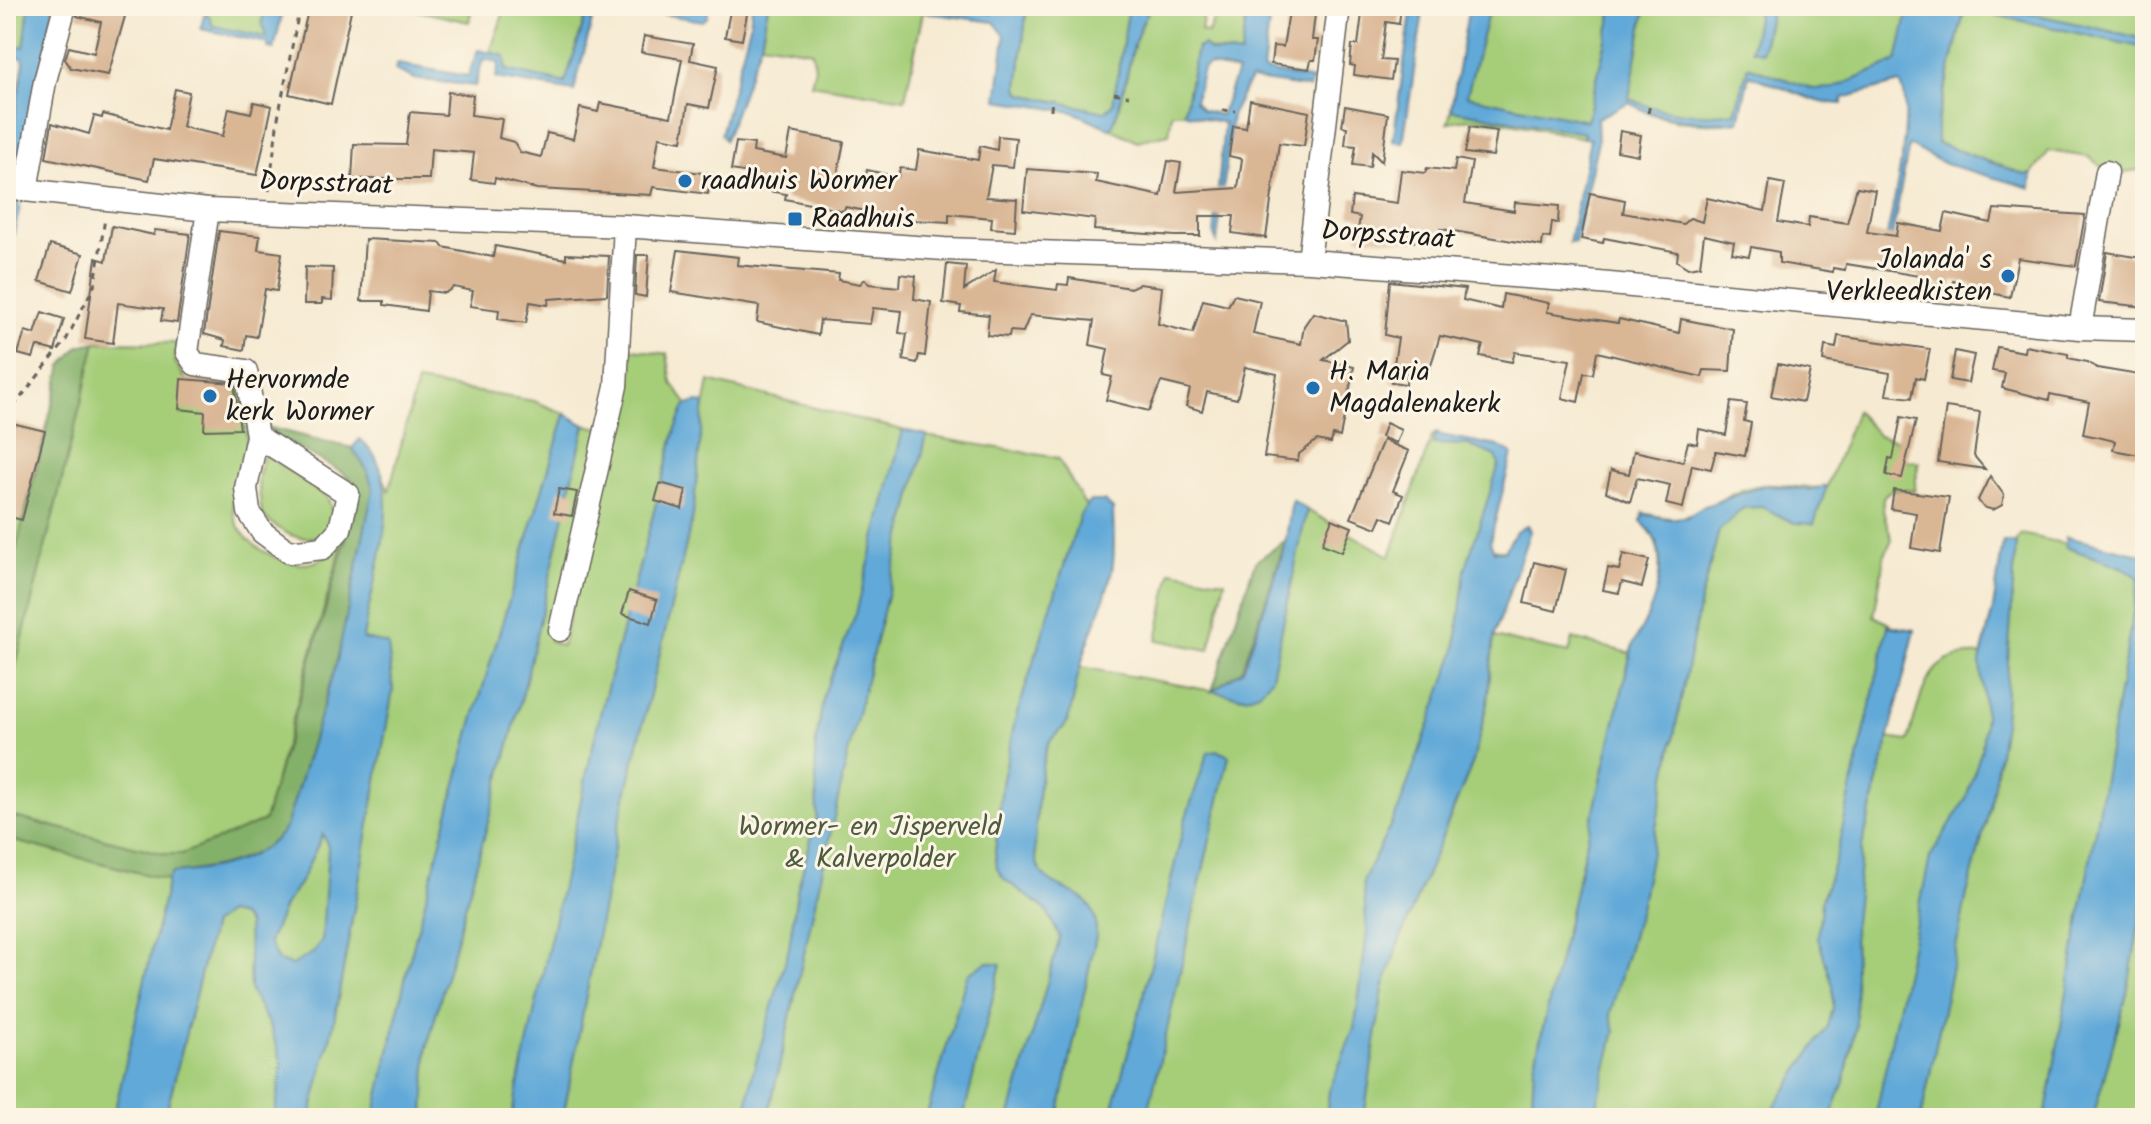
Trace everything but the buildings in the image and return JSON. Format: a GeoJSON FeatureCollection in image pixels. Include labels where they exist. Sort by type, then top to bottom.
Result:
{"type":"FeatureCollection","features":[{"type":"Feature","properties":{"kind":"street"},"geometry":{"type":"LineString","coordinates":[[19,189],[65,6]]}},
{"type":"Feature","properties":{"kind":"street"},"geometry":{"type":"LineString","coordinates":[[1309,261],[1339,6]]}},
{"type":"Feature","properties":{"kind":"street"},"geometry":{"type":"LineString","coordinates":[[2080,328],[2107,172]]}},
{"type":"Feature","properties":{"kind":"street","name":"Dorpsstraat"},"geometry":{"type":"LineString","coordinates":[[19,189],[208,210],[625,226],[944,249],[1309,261],[1582,281],[2080,328],[2145,330]]}},
{"type":"Feature","properties":{"kind":"street"},"geometry":{"type":"LineString","coordinates":[[208,210],[187,352],[195,364],[246,371],[257,436],[246,488],[249,512],[262,532],[289,552],[323,548],[340,529],[348,494],[257,436]]}},
{"type":"Feature","properties":{"kind":"street"},"geometry":{"type":"LineString","coordinates":[[560,630],[616,386],[625,226]]}},
{"type":"Feature","properties":{"kind":"path"},"geometry":{"type":"LineString","coordinates":[[267,213],[278,118],[300,6]]}},
{"type":"Feature","properties":{"kind":"path"},"geometry":{"type":"LineString","coordinates":[[653,12],[654,6]]}},
{"type":"Feature","properties":{"kind":"path"},"geometry":{"type":"LineString","coordinates":[[1114,93],[1129,96]]}},
{"type":"Feature","properties":{"kind":"path"},"geometry":{"type":"LineString","coordinates":[[1051,110],[1052,98]]}},
{"type":"Feature","properties":{"kind":"path"},"geometry":{"type":"LineString","coordinates":[[1648,113],[1650,105]]}},
{"type":"Feature","properties":{"kind":"path"},"geometry":{"type":"LineString","coordinates":[[1222,110],[1235,111]]}},
{"type":"Feature","properties":{"kind":"path"},"geometry":{"type":"LineString","coordinates":[[6,416],[65,342],[95,284],[107,199]]}},
{"type":"Feature","properties":{"kind":"green space"},"geometry":{"type":"Polygon","coordinates":[[[6,6],[29,6],[24,47],[6,45],[6,6]]]}},
{"type":"Feature","properties":{"kind":"green space"},"geometry":{"type":"Polygon","coordinates":[[[208,6],[266,6],[262,22],[269,43],[202,26],[208,6]]]}},
{"type":"Feature","properties":{"kind":"green space"},"geometry":{"type":"Polygon","coordinates":[[[415,6],[472,6],[469,22],[414,10],[415,6]]]}},
{"type":"Feature","properties":{"kind":"green space"},"geometry":{"type":"Polygon","coordinates":[[[506,6],[588,6],[566,83],[505,70],[505,56],[490,52],[506,6]]]}},
{"type":"Feature","properties":{"kind":"green space"},"geometry":{"type":"Polygon","coordinates":[[[768,6],[991,6],[994,22],[923,12],[905,99],[811,84],[815,67],[812,51],[761,43],[768,6]]]}},
{"type":"Feature","properties":{"kind":"green space"},"geometry":{"type":"Polygon","coordinates":[[[1027,6],[1129,6],[1113,105],[1105,113],[1022,94],[1018,89],[1027,6]]]}},
{"type":"Feature","properties":{"kind":"green space"},"geometry":{"type":"Polygon","coordinates":[[[1152,6],[1205,6],[1201,31],[1208,33],[1219,6],[1248,6],[1242,55],[1197,48],[1184,113],[1172,113],[1169,134],[1137,141],[1111,129],[1138,34],[1152,6]]]}},
{"type":"Feature","properties":{"kind":"green space"},"geometry":{"type":"Polygon","coordinates":[[[1476,6],[1611,6],[1610,23],[1583,138],[1477,119],[1448,123],[1476,6]]]}},
{"type":"Feature","properties":{"kind":"green space"},"geometry":{"type":"Polygon","coordinates":[[[1646,6],[1759,6],[1752,49],[1762,52],[1772,6],[1909,6],[1898,60],[1904,71],[1816,101],[1749,75],[1739,121],[1696,123],[1667,119],[1629,102],[1629,80],[1646,6]]]}},
{"type":"Feature","properties":{"kind":"green space"},"geometry":{"type":"Polygon","coordinates":[[[1998,6],[2145,6],[2145,39],[1998,6]]]}},
{"type":"Feature","properties":{"kind":"green space"},"geometry":{"type":"Polygon","coordinates":[[[1972,10],[2145,48],[2145,169],[2111,174],[2089,157],[2049,151],[2032,174],[2026,175],[1937,143],[1937,122],[1964,12],[1972,10]]]}},
{"type":"Feature","properties":{"kind":"green space"},"geometry":{"type":"Polygon","coordinates":[[[96,342],[176,343],[175,362],[186,380],[241,384],[246,445],[233,501],[237,524],[251,542],[282,560],[301,564],[323,558],[344,537],[264,821],[182,854],[165,854],[6,815],[6,705],[96,342]]]}},
{"type":"Feature","properties":{"kind":"green space"},"geometry":{"type":"Polygon","coordinates":[[[96,342],[6,705],[6,589],[62,366],[79,346],[96,342]]]}},
{"type":"Feature","properties":{"kind":"green space","name":"Wormer- en Jisperveld & Kalverpolder"},"geometry":{"type":"Polygon","coordinates":[[[626,348],[667,354],[672,383],[688,405],[676,428],[628,612],[704,408],[709,381],[926,436],[1058,458],[1085,505],[1102,501],[1113,509],[1112,569],[1080,667],[1224,693],[1260,627],[1268,590],[1284,543],[1292,544],[1307,510],[1390,556],[1432,436],[1436,433],[1504,458],[1478,532],[1488,546],[1499,550],[1504,550],[1520,534],[1494,637],[1569,653],[1573,639],[1630,653],[1655,599],[1660,570],[1656,543],[1641,522],[1643,513],[1665,518],[1682,517],[1743,490],[1763,485],[1827,486],[1856,411],[1878,435],[1897,440],[1895,459],[1919,462],[1914,491],[1890,491],[1883,501],[1892,539],[1884,557],[1874,616],[1893,626],[1915,630],[1886,738],[1908,741],[1922,693],[1936,669],[1962,656],[1981,655],[1993,609],[2003,542],[2015,542],[2021,534],[2145,561],[2145,1118],[6,1118],[6,839],[168,879],[172,873],[275,843],[366,470],[353,450],[375,456],[389,491],[417,382],[534,401],[569,415],[509,649],[531,654],[585,425],[601,428],[550,641],[562,646],[625,384],[626,348]]]}},
{"type":"Feature","properties":{"kind":"green space"},"geometry":{"type":"Polygon","coordinates":[[[267,427],[352,448],[367,470],[373,489],[337,661],[286,827],[276,839],[250,856],[220,866],[173,873],[168,880],[6,839],[6,815],[165,854],[182,854],[264,821],[360,490],[343,474],[267,427]]]}},
{"type":"Feature","properties":{"kind":"green space"},"geometry":{"type":"Polygon","coordinates":[[[264,454],[327,497],[334,514],[329,532],[310,538],[293,536],[262,515],[258,480],[264,454]]]}},
{"type":"Feature","properties":{"kind":"green space"},"geometry":{"type":"Polygon","coordinates":[[[6,482],[31,490],[6,589],[6,482]]]}},
{"type":"Feature","properties":{"kind":"green space"},"geometry":{"type":"Polygon","coordinates":[[[1286,540],[1242,670],[1212,691],[1255,562],[1286,540]]]}},
{"type":"Feature","properties":{"kind":"green space"},"geometry":{"type":"Polygon","coordinates":[[[1171,571],[1225,581],[1209,650],[1157,640],[1171,571]]]}},
{"type":"Feature","properties":{"kind":"water"},"geometry":{"type":"Polygon","coordinates":[[[29,6],[54,6],[17,203],[20,207],[6,266],[6,165],[24,62],[22,58],[6,55],[6,45],[24,47],[29,6]]]}},
{"type":"Feature","properties":{"kind":"water"},"geometry":{"type":"Polygon","coordinates":[[[266,6],[284,6],[274,49],[268,48],[268,43],[201,29],[204,14],[209,16],[213,26],[266,37],[262,22],[266,6]]]}},
{"type":"Feature","properties":{"kind":"water"},"geometry":{"type":"Polygon","coordinates":[[[589,6],[596,6],[574,91],[496,78],[499,62],[483,59],[475,86],[415,79],[395,70],[397,64],[468,76],[478,50],[505,56],[506,70],[565,83],[589,6]]]}},
{"type":"Feature","properties":{"kind":"water"},"geometry":{"type":"Polygon","coordinates":[[[616,6],[709,6],[707,18],[702,21],[616,6]]]}},
{"type":"Feature","properties":{"kind":"water"},"geometry":{"type":"Polygon","coordinates":[[[752,6],[768,6],[761,43],[725,140],[721,134],[750,25],[752,6]]]}},
{"type":"Feature","properties":{"kind":"water"},"geometry":{"type":"Polygon","coordinates":[[[925,6],[957,6],[992,14],[991,6],[1027,6],[1018,89],[1022,94],[1105,112],[1113,104],[1129,6],[1152,6],[1138,34],[1111,129],[1073,112],[997,100],[1005,36],[994,22],[929,13],[925,6]]]}},
{"type":"Feature","properties":{"kind":"water"},"geometry":{"type":"Polygon","coordinates":[[[1248,6],[1271,6],[1263,70],[1313,80],[1309,88],[1250,79],[1232,114],[1217,242],[1214,236],[1224,123],[1184,113],[1197,48],[1204,45],[1210,51],[1241,55],[1248,6]],[[1208,65],[1203,69],[1195,101],[1202,110],[1221,115],[1237,71],[1208,65]]]}},
{"type":"Feature","properties":{"kind":"water"},"geometry":{"type":"Polygon","coordinates":[[[1412,6],[1424,6],[1403,143],[1393,141],[1412,6]]]}},
{"type":"Feature","properties":{"kind":"water"},"geometry":{"type":"Polygon","coordinates":[[[1469,6],[1490,6],[1467,96],[1587,121],[1610,23],[1611,6],[1646,6],[1629,98],[1653,107],[1695,114],[1735,112],[1748,66],[1813,89],[1834,88],[1897,61],[1909,6],[1998,6],[2145,39],[2145,48],[1973,10],[1964,12],[1937,122],[1937,143],[2026,175],[2032,174],[2031,188],[1945,164],[1909,145],[1885,274],[1879,274],[1903,146],[1905,97],[1900,83],[1843,98],[1842,104],[1820,102],[1749,75],[1739,121],[1727,122],[1667,117],[1629,102],[1597,118],[1598,141],[1575,242],[1569,243],[1590,139],[1583,138],[1584,133],[1451,110],[1469,6]]]}},
{"type":"Feature","properties":{"kind":"water"},"geometry":{"type":"Polygon","coordinates":[[[1759,6],[1772,6],[1762,52],[1751,50],[1759,6]]]}},
{"type":"Feature","properties":{"kind":"water"},"geometry":{"type":"Polygon","coordinates":[[[697,402],[704,404],[693,516],[618,827],[563,1118],[511,1118],[599,718],[676,428],[685,406],[697,402]]]}},
{"type":"Feature","properties":{"kind":"water"},"geometry":{"type":"Polygon","coordinates":[[[565,414],[585,425],[523,693],[427,1048],[424,1118],[374,1118],[408,966],[470,730],[565,414]]]}},
{"type":"Feature","properties":{"kind":"water"},"geometry":{"type":"Polygon","coordinates":[[[903,430],[927,435],[847,758],[768,1118],[745,1118],[753,1072],[789,948],[797,891],[817,817],[815,748],[824,694],[856,613],[903,430]]]}},
{"type":"Feature","properties":{"kind":"water"},"geometry":{"type":"Polygon","coordinates":[[[1435,434],[1498,446],[1512,454],[1490,542],[1494,551],[1504,551],[1516,532],[1527,525],[1530,531],[1494,637],[1487,704],[1473,762],[1402,934],[1383,989],[1364,1118],[1326,1118],[1329,1091],[1354,1028],[1357,1011],[1367,932],[1363,881],[1399,808],[1455,652],[1465,570],[1499,464],[1496,456],[1468,445],[1433,444],[1435,434]]]}},
{"type":"Feature","properties":{"kind":"water"},"geometry":{"type":"Polygon","coordinates":[[[360,439],[376,458],[384,480],[384,533],[363,639],[388,644],[393,690],[333,1027],[310,1118],[274,1118],[282,1064],[271,1029],[250,990],[248,924],[241,916],[228,913],[213,924],[165,1118],[113,1118],[168,879],[172,873],[219,866],[250,856],[264,849],[286,827],[337,661],[373,489],[367,470],[352,448],[360,439]],[[323,834],[302,879],[284,906],[269,942],[278,961],[292,965],[314,952],[322,940],[328,847],[323,834]]]}},
{"type":"Feature","properties":{"kind":"water"},"geometry":{"type":"Polygon","coordinates":[[[1765,485],[1808,490],[1827,486],[1814,524],[1794,523],[1762,507],[1743,508],[1719,531],[1700,603],[1640,909],[1610,1014],[1615,1031],[1594,1118],[1531,1118],[1534,1066],[1633,644],[1648,615],[1658,582],[1658,549],[1652,534],[1641,522],[1643,514],[1671,519],[1687,517],[1705,506],[1765,485]]]}},
{"type":"Feature","properties":{"kind":"water"},"geometry":{"type":"Polygon","coordinates":[[[1292,500],[1307,510],[1272,677],[1259,692],[1246,697],[1212,691],[1243,670],[1284,551],[1292,500]]]}},
{"type":"Feature","properties":{"kind":"water"},"geometry":{"type":"Polygon","coordinates":[[[1090,501],[1104,501],[1113,509],[1113,563],[1106,595],[1083,656],[1069,716],[1050,742],[1045,755],[1038,795],[1035,848],[1038,866],[1045,877],[1088,904],[1095,916],[1096,936],[1058,1118],[1009,1118],[1060,937],[1046,910],[1004,879],[997,869],[995,852],[1002,784],[1015,720],[1080,515],[1090,501]]]}},
{"type":"Feature","properties":{"kind":"water"},"geometry":{"type":"Polygon","coordinates":[[[2066,537],[2145,555],[2145,891],[2127,994],[2093,1118],[2045,1118],[2139,578],[2124,568],[2065,547],[2066,537]]]}},
{"type":"Feature","properties":{"kind":"water"},"geometry":{"type":"Polygon","coordinates":[[[2003,542],[2016,543],[2004,724],[1990,808],[1967,894],[1921,1118],[1875,1118],[1930,857],[1966,798],[1982,748],[1985,717],[1980,662],[1993,609],[2003,542]]]}},
{"type":"Feature","properties":{"kind":"water"},"geometry":{"type":"Polygon","coordinates":[[[1888,626],[1915,630],[1862,847],[1854,923],[1856,1027],[1844,1082],[1830,1118],[1767,1118],[1828,1026],[1833,1007],[1833,986],[1818,938],[1821,902],[1835,861],[1888,626]]]}},
{"type":"Feature","properties":{"kind":"water"},"geometry":{"type":"Polygon","coordinates":[[[1216,750],[1229,756],[1147,1118],[1110,1118],[1144,994],[1185,820],[1208,752],[1216,750]]]}},
{"type":"Feature","properties":{"kind":"water"},"geometry":{"type":"Polygon","coordinates":[[[987,962],[1001,964],[963,1118],[926,1118],[967,975],[987,962]]]}},
{"type":"Feature","properties":{"kind":"place","name":"raadhuis Wormer"},"geometry":{"type":"Point","coordinates":[685,181]}},
{"type":"Feature","properties":{"kind":"place","name":"Raadhuis"},"geometry":{"type":"Point","coordinates":[795,219]}},
{"type":"Feature","properties":{"kind":"place","name":"Jolanda' s Verkleedkisten"},"geometry":{"type":"Point","coordinates":[2008,276]}},
{"type":"Feature","properties":{"kind":"place","name":"H. Maria Magdalenakerk"},"geometry":{"type":"Point","coordinates":[1313,388]}},
{"type":"Feature","properties":{"kind":"place","name":"Hervormde kerk Wormer"},"geometry":{"type":"Point","coordinates":[210,396]}}]}
